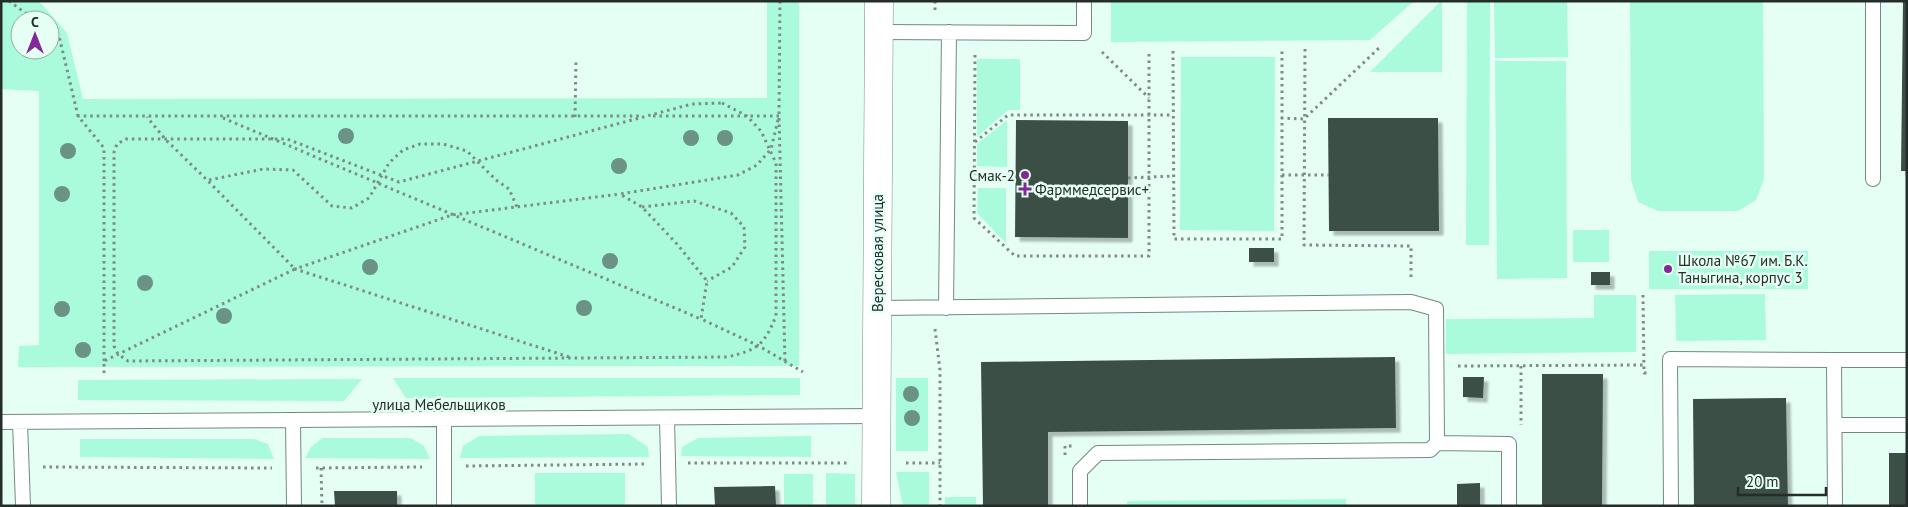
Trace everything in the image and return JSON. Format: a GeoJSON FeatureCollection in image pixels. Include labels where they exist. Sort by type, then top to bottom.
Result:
{"type":"FeatureCollection","features":[{"type":"Feature","properties":{"kind":"street","name":"Вересковая улица"},"geometry":{"type":"LineString","coordinates":[[876,506],[879,1]]}},
{"type":"Feature","properties":{"kind":"lane"},"geometry":{"type":"LineString","coordinates":[[879,32],[1084,33],[1084,1]]}},
{"type":"Feature","properties":{"kind":"lane"},"geometry":{"type":"LineString","coordinates":[[1873,1],[1873,179]]}},
{"type":"Feature","properties":{"kind":"lane"},"geometry":{"type":"LineString","coordinates":[[946,308],[949,32]]}},
{"type":"Feature","properties":{"kind":"lane"},"geometry":{"type":"LineString","coordinates":[[877,308],[1410,302],[1436,309],[1437,443],[1430,450],[1098,453],[1080,472],[1080,506]]}},
{"type":"Feature","properties":{"kind":"lane"},"geometry":{"type":"LineString","coordinates":[[1671,506],[1670,359],[1907,360]]}},
{"type":"Feature","properties":{"kind":"lane"},"geometry":{"type":"LineString","coordinates":[[1834,360],[1835,506]]}},
{"type":"Feature","properties":{"kind":"lane","name":"улица Мебельщиков"},"geometry":{"type":"LineString","coordinates":[[1,422],[877,416]]}},
{"type":"Feature","properties":{"kind":"lane"},"geometry":{"type":"LineString","coordinates":[[667,418],[669,506]]}},
{"type":"Feature","properties":{"kind":"lane"},"geometry":{"type":"LineString","coordinates":[[293,420],[294,506]]}},
{"type":"Feature","properties":{"kind":"lane"},"geometry":{"type":"LineString","coordinates":[[444,420],[444,506]]}},
{"type":"Feature","properties":{"kind":"lane"},"geometry":{"type":"LineString","coordinates":[[20,422],[23,506]]}},
{"type":"Feature","properties":{"kind":"lane"},"geometry":{"type":"LineString","coordinates":[[1835,425],[1907,425]]}},
{"type":"Feature","properties":{"kind":"lane"},"geometry":{"type":"LineString","coordinates":[[1437,443],[1509,444],[1509,506]]}},
{"type":"Feature","properties":{"kind":"path"},"geometry":{"type":"LineString","coordinates":[[9,1],[21,10]]}},
{"type":"Feature","properties":{"kind":"path"},"geometry":{"type":"LineString","coordinates":[[780,1],[780,116],[785,363]]}},
{"type":"Feature","properties":{"kind":"path"},"geometry":{"type":"LineString","coordinates":[[60,40],[78,116],[104,148],[104,373]]}},
{"type":"Feature","properties":{"kind":"path"},"geometry":{"type":"LineString","coordinates":[[1281,118],[1304,118],[1379,48]]}},
{"type":"Feature","properties":{"kind":"path"},"geometry":{"type":"LineString","coordinates":[[1173,51],[1174,239],[1282,239],[1282,49]]}},
{"type":"Feature","properties":{"kind":"path"},"geometry":{"type":"LineString","coordinates":[[1305,49],[1304,246],[1410,246],[1410,302]]}},
{"type":"Feature","properties":{"kind":"path"},"geometry":{"type":"LineString","coordinates":[[1102,52],[1149,98]]}},
{"type":"Feature","properties":{"kind":"path"},"geometry":{"type":"LineString","coordinates":[[974,54],[974,218],[1015,256],[1149,256],[1149,52]]}},
{"type":"Feature","properties":{"kind":"path"},"geometry":{"type":"LineString","coordinates":[[575,116],[576,59]]}},
{"type":"Feature","properties":{"kind":"path"},"geometry":{"type":"LineString","coordinates":[[722,103],[747,116],[761,131],[771,149],[776,163],[776,316],[769,333],[759,346],[748,352],[728,357],[128,361],[118,354],[114,346],[114,152],[117,144],[126,140],[288,139],[399,182],[646,116],[692,104],[722,103]]}},
{"type":"Feature","properties":{"kind":"path"},"geometry":{"type":"LineString","coordinates":[[974,142],[1008,115],[1173,115]]}},
{"type":"Feature","properties":{"kind":"path"},"geometry":{"type":"LineString","coordinates":[[78,116],[780,116]]}},
{"type":"Feature","properties":{"kind":"path"},"geometry":{"type":"LineString","coordinates":[[147,116],[165,139],[295,269],[572,358]]}},
{"type":"Feature","properties":{"kind":"path"},"geometry":{"type":"LineString","coordinates":[[221,116],[701,319],[759,346],[802,372]]}},
{"type":"Feature","properties":{"kind":"path"},"geometry":{"type":"LineString","coordinates":[[104,361],[295,269],[452,215],[620,194],[738,175],[757,165],[771,149],[780,116]]}},
{"type":"Feature","properties":{"kind":"path"},"geometry":{"type":"LineString","coordinates":[[208,180],[263,169],[293,170],[332,206],[352,208],[369,198],[389,163],[403,150],[420,144],[443,144],[467,151],[496,180],[509,189],[517,207]]}},
{"type":"Feature","properties":{"kind":"path"},"geometry":{"type":"LineString","coordinates":[[1282,175],[1328,175]]}},
{"type":"Feature","properties":{"kind":"path"},"geometry":{"type":"LineString","coordinates":[[1128,178],[1173,176]]}},
{"type":"Feature","properties":{"kind":"path"},"geometry":{"type":"LineString","coordinates":[[620,194],[642,207],[707,281],[701,319]]}},
{"type":"Feature","properties":{"kind":"path"},"geometry":{"type":"LineString","coordinates":[[642,207],[694,200],[731,213],[744,227],[745,247],[732,267],[707,281]]}},
{"type":"Feature","properties":{"kind":"path"},"geometry":{"type":"LineString","coordinates":[[1436,366],[1644,365]]}},
{"type":"Feature","properties":{"kind":"path"},"geometry":{"type":"LineString","coordinates":[[22,468],[293,469],[668,464],[940,463]]}},
{"type":"Feature","properties":{"kind":"path"},"geometry":{"type":"LineString","coordinates":[[321,468],[322,506]]}},
{"type":"Feature","properties":{"kind":"green space"},"geometry":{"type":"Polygon","coordinates":[[[1,1],[39,1],[47,10],[10,10],[10,60],[60,60],[60,25],[67,33],[83,99],[767,98],[767,1],[799,1],[799,366],[18,367],[19,346],[39,345],[39,91],[1,89],[1,1]]]}},
{"type":"Feature","properties":{"kind":"green space"},"geometry":{"type":"Polygon","coordinates":[[[1111,1],[1414,1],[1370,40],[1111,42],[1111,1]]]}},
{"type":"Feature","properties":{"kind":"green space"},"geometry":{"type":"Polygon","coordinates":[[[1441,1],[1442,72],[1370,72],[1441,1]]]}},
{"type":"Feature","properties":{"kind":"green space"},"geometry":{"type":"Polygon","coordinates":[[[1467,1],[1490,1],[1489,245],[1466,245],[1467,1]]]}},
{"type":"Feature","properties":{"kind":"green space"},"geometry":{"type":"Polygon","coordinates":[[[1494,1],[1567,1],[1568,57],[1495,58],[1494,1]]]}},
{"type":"Feature","properties":{"kind":"green space"},"geometry":{"type":"Polygon","coordinates":[[[1630,1],[1763,1],[1764,179],[1756,200],[1738,211],[1658,211],[1638,202],[1631,180],[1630,1]]]}},
{"type":"Feature","properties":{"kind":"green space"},"geometry":{"type":"Polygon","coordinates":[[[1181,57],[1275,57],[1274,231],[1180,230],[1181,57]]]}},
{"type":"Feature","properties":{"kind":"green space"},"geometry":{"type":"Polygon","coordinates":[[[977,59],[1020,59],[1020,110],[1008,110],[977,137],[977,59]]]}},
{"type":"Feature","properties":{"kind":"green space"},"geometry":{"type":"Polygon","coordinates":[[[1495,61],[1566,61],[1567,278],[1497,279],[1495,61]]]}},
{"type":"Feature","properties":{"kind":"green space"},"geometry":{"type":"Polygon","coordinates":[[[1007,120],[1007,167],[977,166],[977,144],[1007,120]]]}},
{"type":"Feature","properties":{"kind":"green space"},"geometry":{"type":"Polygon","coordinates":[[[978,188],[1006,188],[1006,243],[977,213],[978,188]]]}},
{"type":"Feature","properties":{"kind":"green space"},"geometry":{"type":"Polygon","coordinates":[[[1573,230],[1609,230],[1609,262],[1573,262],[1573,230]]]}},
{"type":"Feature","properties":{"kind":"green space"},"geometry":{"type":"Polygon","coordinates":[[[1649,251],[1808,251],[1808,289],[1649,289],[1649,251]]]}},
{"type":"Feature","properties":{"kind":"green space"},"geometry":{"type":"Polygon","coordinates":[[[1765,294],[1766,340],[1676,341],[1675,295],[1765,294]]]}},
{"type":"Feature","properties":{"kind":"green space"},"geometry":{"type":"Polygon","coordinates":[[[1594,295],[1636,295],[1636,352],[1446,354],[1446,319],[1594,318],[1594,295]]]}},
{"type":"Feature","properties":{"kind":"green space"},"geometry":{"type":"Polygon","coordinates":[[[393,378],[800,378],[800,395],[406,398],[393,378]]]}},
{"type":"Feature","properties":{"kind":"green space"},"geometry":{"type":"Polygon","coordinates":[[[896,378],[928,378],[928,451],[896,451],[896,378]]]}},
{"type":"Feature","properties":{"kind":"green space"},"geometry":{"type":"Polygon","coordinates":[[[362,379],[344,401],[78,400],[78,380],[362,379]]]}},
{"type":"Feature","properties":{"kind":"green space"},"geometry":{"type":"Polygon","coordinates":[[[629,434],[648,447],[649,457],[460,458],[463,446],[479,436],[629,434]]]}},
{"type":"Feature","properties":{"kind":"green space"},"geometry":{"type":"Polygon","coordinates":[[[811,436],[811,457],[681,456],[682,447],[698,438],[811,436]]]}},
{"type":"Feature","properties":{"kind":"green space"},"geometry":{"type":"Polygon","coordinates":[[[322,438],[411,438],[424,446],[430,459],[305,458],[311,447],[322,438]]]}},
{"type":"Feature","properties":{"kind":"green space"},"geometry":{"type":"Polygon","coordinates":[[[80,439],[254,439],[268,444],[274,459],[80,457],[80,439]]]}},
{"type":"Feature","properties":{"kind":"green space"},"geometry":{"type":"Polygon","coordinates":[[[896,472],[929,472],[929,506],[903,506],[896,472]]]}},
{"type":"Feature","properties":{"kind":"green space"},"geometry":{"type":"Polygon","coordinates":[[[535,473],[625,473],[625,506],[535,506],[535,473]]]}},
{"type":"Feature","properties":{"kind":"green space"},"geometry":{"type":"Polygon","coordinates":[[[826,473],[855,474],[855,506],[826,506],[826,473]]]}},
{"type":"Feature","properties":{"kind":"green space"},"geometry":{"type":"Polygon","coordinates":[[[784,474],[813,474],[813,506],[784,506],[784,474]]]}},
{"type":"Feature","properties":{"kind":"green space"},"geometry":{"type":"Polygon","coordinates":[[[945,497],[976,497],[976,506],[945,506],[945,497]]]}},
{"type":"Feature","properties":{"kind":"green space"},"geometry":{"type":"Polygon","coordinates":[[[1346,499],[1346,506],[1127,506],[1127,501],[1346,499]]]}},
{"type":"Feature","properties":{"kind":"building"},"geometry":{"type":"Polygon","coordinates":[[[1903,1],[1907,1],[1907,171],[1901,171],[1903,1]]]}},
{"type":"Feature","properties":{"kind":"building"},"geometry":{"type":"Polygon","coordinates":[[[1328,118],[1438,118],[1439,231],[1329,231],[1328,118]]]}},
{"type":"Feature","properties":{"kind":"building"},"geometry":{"type":"Polygon","coordinates":[[[1016,120],[1128,121],[1128,238],[1015,237],[1016,120]]]}},
{"type":"Feature","properties":{"kind":"building"},"geometry":{"type":"Polygon","coordinates":[[[1249,248],[1274,248],[1274,262],[1249,262],[1249,248]]]}},
{"type":"Feature","properties":{"kind":"building"},"geometry":{"type":"Polygon","coordinates":[[[1591,272],[1610,272],[1610,285],[1591,285],[1591,272]]]}},
{"type":"Feature","properties":{"kind":"building"},"geometry":{"type":"Polygon","coordinates":[[[1395,357],[1396,428],[1048,432],[1048,506],[983,506],[981,362],[1395,357]]]}},
{"type":"Feature","properties":{"kind":"building"},"geometry":{"type":"Polygon","coordinates":[[[1542,374],[1603,374],[1602,506],[1542,506],[1542,374]]]}},
{"type":"Feature","properties":{"kind":"building"},"geometry":{"type":"Polygon","coordinates":[[[1463,377],[1484,377],[1483,398],[1463,397],[1463,377]]]}},
{"type":"Feature","properties":{"kind":"building"},"geometry":{"type":"Polygon","coordinates":[[[1786,398],[1788,506],[1694,506],[1693,399],[1786,398]]]}},
{"type":"Feature","properties":{"kind":"building"},"geometry":{"type":"Polygon","coordinates":[[[1889,453],[1907,453],[1907,506],[1889,506],[1889,453]]]}},
{"type":"Feature","properties":{"kind":"building"},"geometry":{"type":"Polygon","coordinates":[[[1480,483],[1480,505],[1457,506],[1457,484],[1480,483]]]}},
{"type":"Feature","properties":{"kind":"building"},"geometry":{"type":"Polygon","coordinates":[[[775,486],[776,506],[715,506],[714,487],[775,486]]]}},
{"type":"Feature","properties":{"kind":"building"},"geometry":{"type":"Polygon","coordinates":[[[334,491],[397,491],[397,506],[335,506],[334,491]]]}},
{"type":"Feature","properties":{"kind":"place","name":"Смак-2"},"geometry":{"type":"Point","coordinates":[1025,175]}},
{"type":"Feature","properties":{"kind":"place","name":"Фарммедсервис+"},"geometry":{"type":"Point","coordinates":[1025,189]}},
{"type":"Feature","properties":{"kind":"place","name":"Школа №67 им. Б.К. Таныгина, корпус 3"},"geometry":{"type":"Point","coordinates":[1668,269]}}]}
